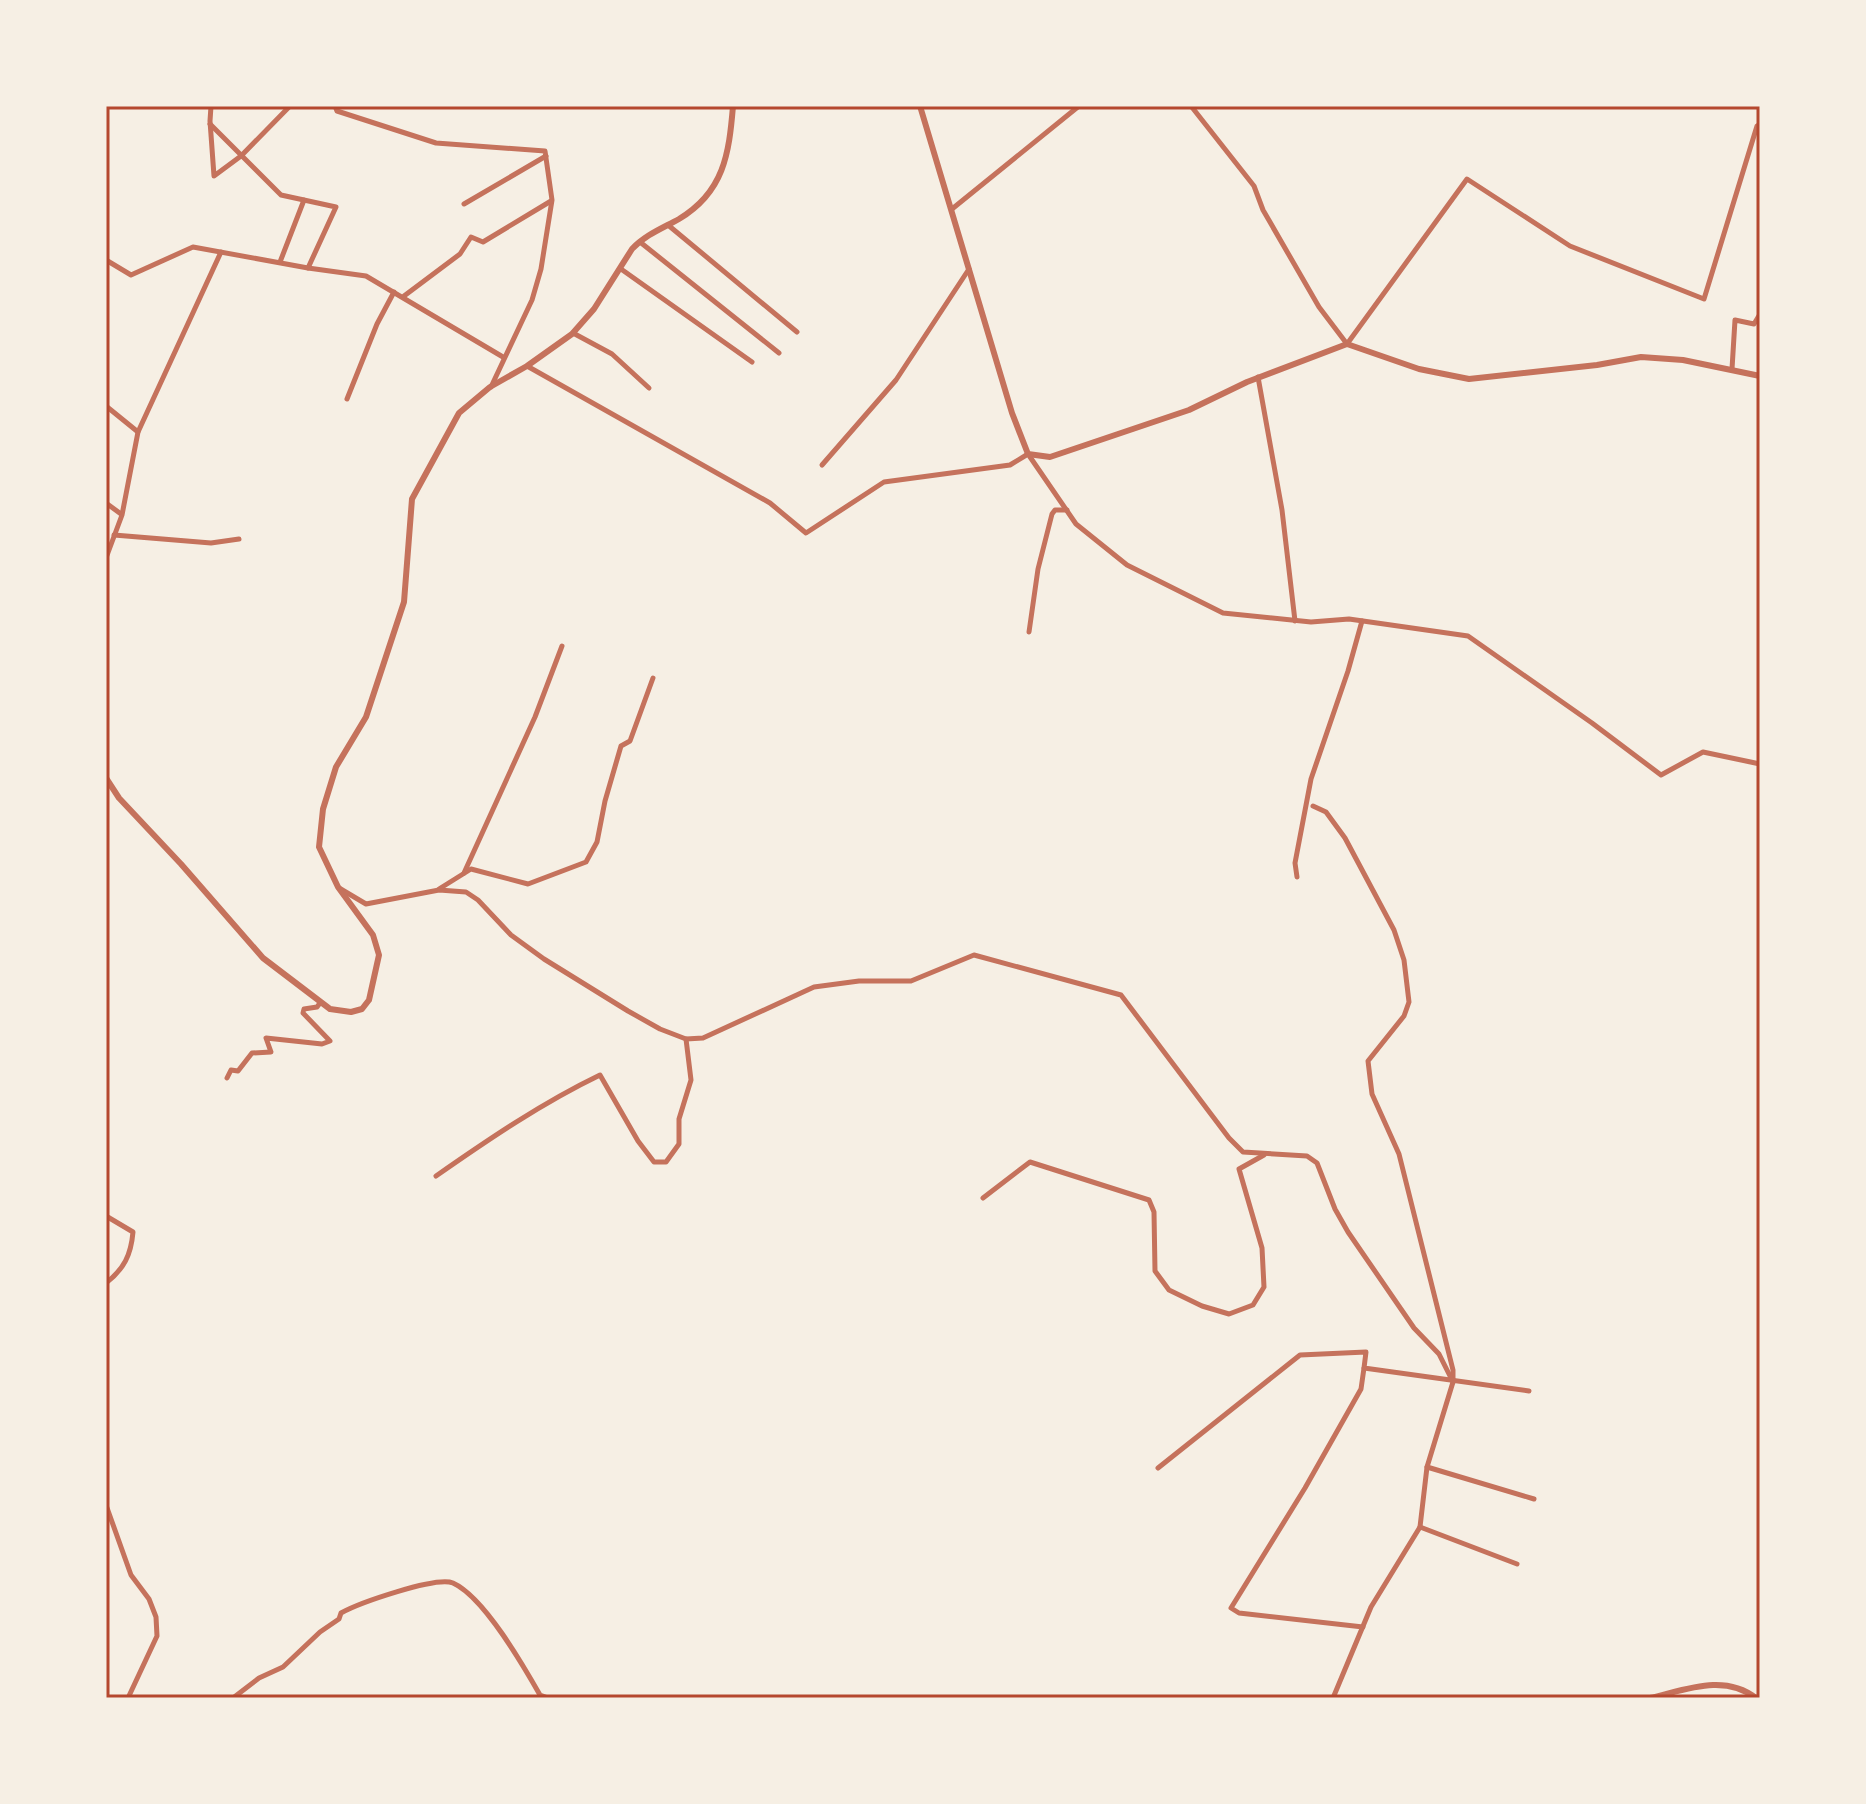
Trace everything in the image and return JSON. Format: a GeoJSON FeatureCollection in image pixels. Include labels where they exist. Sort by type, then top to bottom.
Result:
{"type":"FeatureCollection","features":[{"type":"Feature","properties":{"kind":"street"},"geometry":{"type":"LineString","coordinates":[[211,106],[214,176],[241,156],[290,106]]}},
{"type":"Feature","properties":{"kind":"street"},"geometry":{"type":"LineString","coordinates":[[335,106],[337,111],[436,143],[545,151],[552,200],[541,269],[532,300],[490,387]]}},
{"type":"Feature","properties":{"kind":"street"},"geometry":{"type":"LineString","coordinates":[[106,778],[119,798],[263,958],[330,1009],[351,1012],[362,1009],[369,1000],[379,955],[373,935],[338,887],[319,847],[323,809],[336,767],[366,717],[404,602],[412,499],[459,413],[490,387],[527,366],[573,333],[594,309],[639,241],[688,213],[709,195],[730,147],[733,106]]}},
{"type":"Feature","properties":{"kind":"street"},"geometry":{"type":"LineString","coordinates":[[920,106],[1012,413],[1028,454],[1076,524],[1127,565],[1223,613],[1295,621],[1362,621],[1468,636],[1661,775],[1703,752],[1760,764]]}},
{"type":"Feature","properties":{"kind":"street"},"geometry":{"type":"LineString","coordinates":[[952,209],[1079,106]]}},
{"type":"Feature","properties":{"kind":"street"},"geometry":{"type":"LineString","coordinates":[[1191,106],[1254,186],[1263,210],[1319,307],[1347,344],[1419,369],[1469,379],[1641,357],[1683,360],[1760,376]]}},
{"type":"Feature","properties":{"kind":"street"},"geometry":{"type":"LineString","coordinates":[[210,124],[281,195],[336,207],[308,268]]}},
{"type":"Feature","properties":{"kind":"street"},"geometry":{"type":"LineString","coordinates":[[527,366],[770,503],[806,533],[884,482],[1010,465],[1028,454],[1050,457],[1189,410],[1258,377],[1347,344],[1467,179],[1570,246],[1704,299],[1760,124]]}},
{"type":"Feature","properties":{"kind":"street"},"geometry":{"type":"LineString","coordinates":[[464,204],[546,156]]}},
{"type":"Feature","properties":{"kind":"street"},"geometry":{"type":"LineString","coordinates":[[280,262],[304,200]]}},
{"type":"Feature","properties":{"kind":"street"},"geometry":{"type":"LineString","coordinates":[[404,296],[460,254],[471,237],[483,242],[552,200]]}},
{"type":"Feature","properties":{"kind":"street"},"geometry":{"type":"LineString","coordinates":[[668,225],[797,332]]}},
{"type":"Feature","properties":{"kind":"street"},"geometry":{"type":"LineString","coordinates":[[639,241],[779,353]]}},
{"type":"Feature","properties":{"kind":"street"},"geometry":{"type":"LineString","coordinates":[[106,260],[131,275],[193,247],[366,276],[503,357]]}},
{"type":"Feature","properties":{"kind":"street"},"geometry":{"type":"LineString","coordinates":[[106,558],[122,515],[138,432],[221,252]]}},
{"type":"Feature","properties":{"kind":"street"},"geometry":{"type":"LineString","coordinates":[[822,465],[896,380],[969,268]]}},
{"type":"Feature","properties":{"kind":"street"},"geometry":{"type":"LineString","coordinates":[[621,269],[752,362]]}},
{"type":"Feature","properties":{"kind":"street"},"geometry":{"type":"LineString","coordinates":[[347,399],[377,324],[394,292]]}},
{"type":"Feature","properties":{"kind":"street"},"geometry":{"type":"LineString","coordinates":[[1732,369],[1735,320],[1754,324],[1760,314]]}},
{"type":"Feature","properties":{"kind":"street"},"geometry":{"type":"LineString","coordinates":[[573,333],[612,354],[649,388]]}},
{"type":"Feature","properties":{"kind":"street"},"geometry":{"type":"LineString","coordinates":[[1258,377],[1282,510],[1295,621]]}},
{"type":"Feature","properties":{"kind":"street"},"geometry":{"type":"LineString","coordinates":[[106,406],[138,432]]}},
{"type":"Feature","properties":{"kind":"street"},"geometry":{"type":"LineString","coordinates":[[106,503],[122,515]]}},
{"type":"Feature","properties":{"kind":"street"},"geometry":{"type":"LineString","coordinates":[[1029,632],[1038,569],[1052,514],[1055,510],[1067,510]]}},
{"type":"Feature","properties":{"kind":"street"},"geometry":{"type":"LineString","coordinates":[[114,535],[211,543],[239,539]]}},
{"type":"Feature","properties":{"kind":"street"},"geometry":{"type":"LineString","coordinates":[[1297,877],[1295,863],[1311,779],[1362,621]]}},
{"type":"Feature","properties":{"kind":"street"},"geometry":{"type":"LineString","coordinates":[[464,873],[519,755],[562,646]]}},
{"type":"Feature","properties":{"kind":"street"},"geometry":{"type":"LineString","coordinates":[[439,890],[471,869],[528,884],[586,862],[597,842],[621,746],[630,741],[653,678]]}},
{"type":"Feature","properties":{"kind":"street"},"geometry":{"type":"LineString","coordinates":[[1313,806],[1326,812],[1345,838],[1394,930],[1404,960],[1409,1002],[1404,1016],[1368,1061],[1372,1094],[1401,1163],[1453,1370],[1453,1382],[1427,1467],[1420,1527],[1371,1607],[1333,1698]]}},
{"type":"Feature","properties":{"kind":"street"},"geometry":{"type":"LineString","coordinates":[[338,887],[366,904],[439,890],[466,892],[478,900],[511,935],[544,959],[660,1029],[686,1039],[703,1038],[814,987],[859,981],[911,981],[974,955],[1121,995],[1229,1138],[1243,1152],[1307,1156],[1317,1163],[1335,1209],[1348,1232],[1414,1328],[1439,1354],[1453,1382]]}},
{"type":"Feature","properties":{"kind":"street"},"geometry":{"type":"LineString","coordinates":[[227,1078],[231,1070],[238,1071],[252,1053],[271,1052],[266,1038],[322,1044],[330,1041],[303,1013],[304,1009],[317,1007],[320,1003]]}},
{"type":"Feature","properties":{"kind":"street"},"geometry":{"type":"LineString","coordinates":[[436,1176],[559,1095],[600,1075],[638,1141],[654,1162],[666,1162],[679,1144],[679,1119],[691,1080],[686,1039]]}},
{"type":"Feature","properties":{"kind":"street"},"geometry":{"type":"LineString","coordinates":[[983,1198],[1030,1162],[1149,1200],[1154,1212],[1155,1271],[1169,1290],[1202,1306],[1229,1314],[1253,1305],[1264,1287],[1262,1248],[1239,1169],[1266,1154]]}},
{"type":"Feature","properties":{"kind":"street"},"geometry":{"type":"LineString","coordinates":[[106,1216],[133,1232],[131,1251],[119,1272],[106,1283]]}},
{"type":"Feature","properties":{"kind":"street"},"geometry":{"type":"LineString","coordinates":[[1158,1468],[1300,1355],[1366,1352],[1361,1389],[1231,1608],[1239,1613],[1363,1627]]}},
{"type":"Feature","properties":{"kind":"street"},"geometry":{"type":"LineString","coordinates":[[1364,1368],[1529,1391]]}},
{"type":"Feature","properties":{"kind":"street"},"geometry":{"type":"LineString","coordinates":[[1427,1467],[1534,1499]]}},
{"type":"Feature","properties":{"kind":"street"},"geometry":{"type":"LineString","coordinates":[[106,1505],[131,1575],[149,1599],[156,1617],[157,1636],[128,1698]]}},
{"type":"Feature","properties":{"kind":"street"},"geometry":{"type":"LineString","coordinates":[[1420,1527],[1517,1564]]}},
{"type":"Feature","properties":{"kind":"street"},"geometry":{"type":"LineString","coordinates":[[233,1698],[259,1678],[283,1667],[320,1632],[339,1619],[341,1613],[355,1605],[431,1581],[452,1582],[472,1597],[522,1662],[540,1695],[548,1698]]}},
{"type":"Feature","properties":{"kind":"street"},"geometry":{"type":"LineString","coordinates":[[1650,1698],[1713,1683],[1737,1686],[1756,1698]]}}]}
